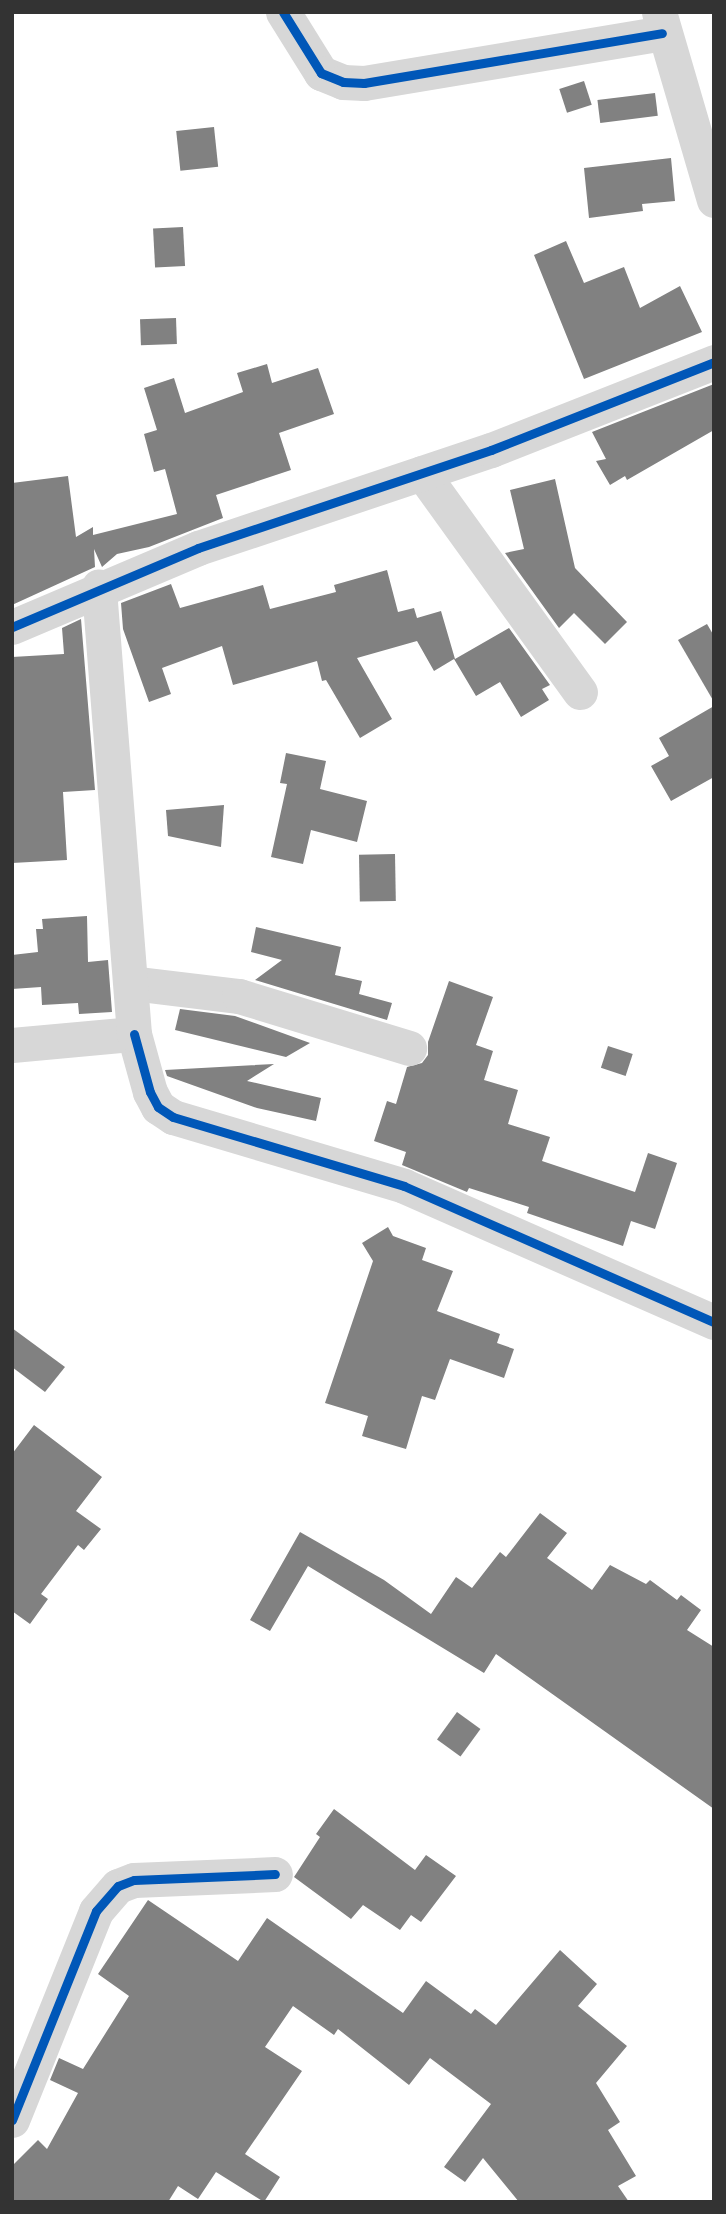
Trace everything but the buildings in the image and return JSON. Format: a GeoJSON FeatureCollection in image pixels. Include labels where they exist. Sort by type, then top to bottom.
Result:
{"type":"FeatureCollection","features":[{"type":"Feature","properties":{"kind":"street"},"geometry":{"type":"LineString","coordinates":[[283,12],[321,73],[343,82],[364,83],[660,23],[714,200]]}},
{"type":"Feature","properties":{"kind":"street"},"geometry":{"type":"LineString","coordinates":[[12,627],[99,586],[543,431],[714,362]]}},
{"type":"Feature","properties":{"kind":"street"},"geometry":{"type":"LineString","coordinates":[[422,473],[580,692]]}},
{"type":"Feature","properties":{"kind":"street"},"geometry":{"type":"LineString","coordinates":[[99,586],[134,1034],[150,1092],[158,1107],[173,1117],[404,1186],[714,1322]]}},
{"type":"Feature","properties":{"kind":"street"},"geometry":{"type":"LineString","coordinates":[[131,983],[239,996],[409,1048]]}},
{"type":"Feature","properties":{"kind":"street"},"geometry":{"type":"LineString","coordinates":[[12,1045],[134,1034]]}},
{"type":"Feature","properties":{"kind":"street"},"geometry":{"type":"LineString","coordinates":[[12,2120],[96,1911],[118,1886],[134,1880],[275,1874]]}},
{"type":"Feature","properties":{"kind":"cycle path"},"geometry":{"type":"LineString","coordinates":[[283,12],[321,73],[343,82],[364,83],[662,33]]}},
{"type":"Feature","properties":{"kind":"cycle path"},"geometry":{"type":"LineString","coordinates":[[12,627],[198,548],[491,450],[714,362]]}},
{"type":"Feature","properties":{"kind":"cycle path"},"geometry":{"type":"LineString","coordinates":[[134,1034],[150,1092],[158,1107],[173,1117],[404,1186],[714,1322]]}},
{"type":"Feature","properties":{"kind":"cycle path"},"geometry":{"type":"LineString","coordinates":[[12,2120],[96,1911],[118,1886],[134,1880],[275,1874]]}}]}
